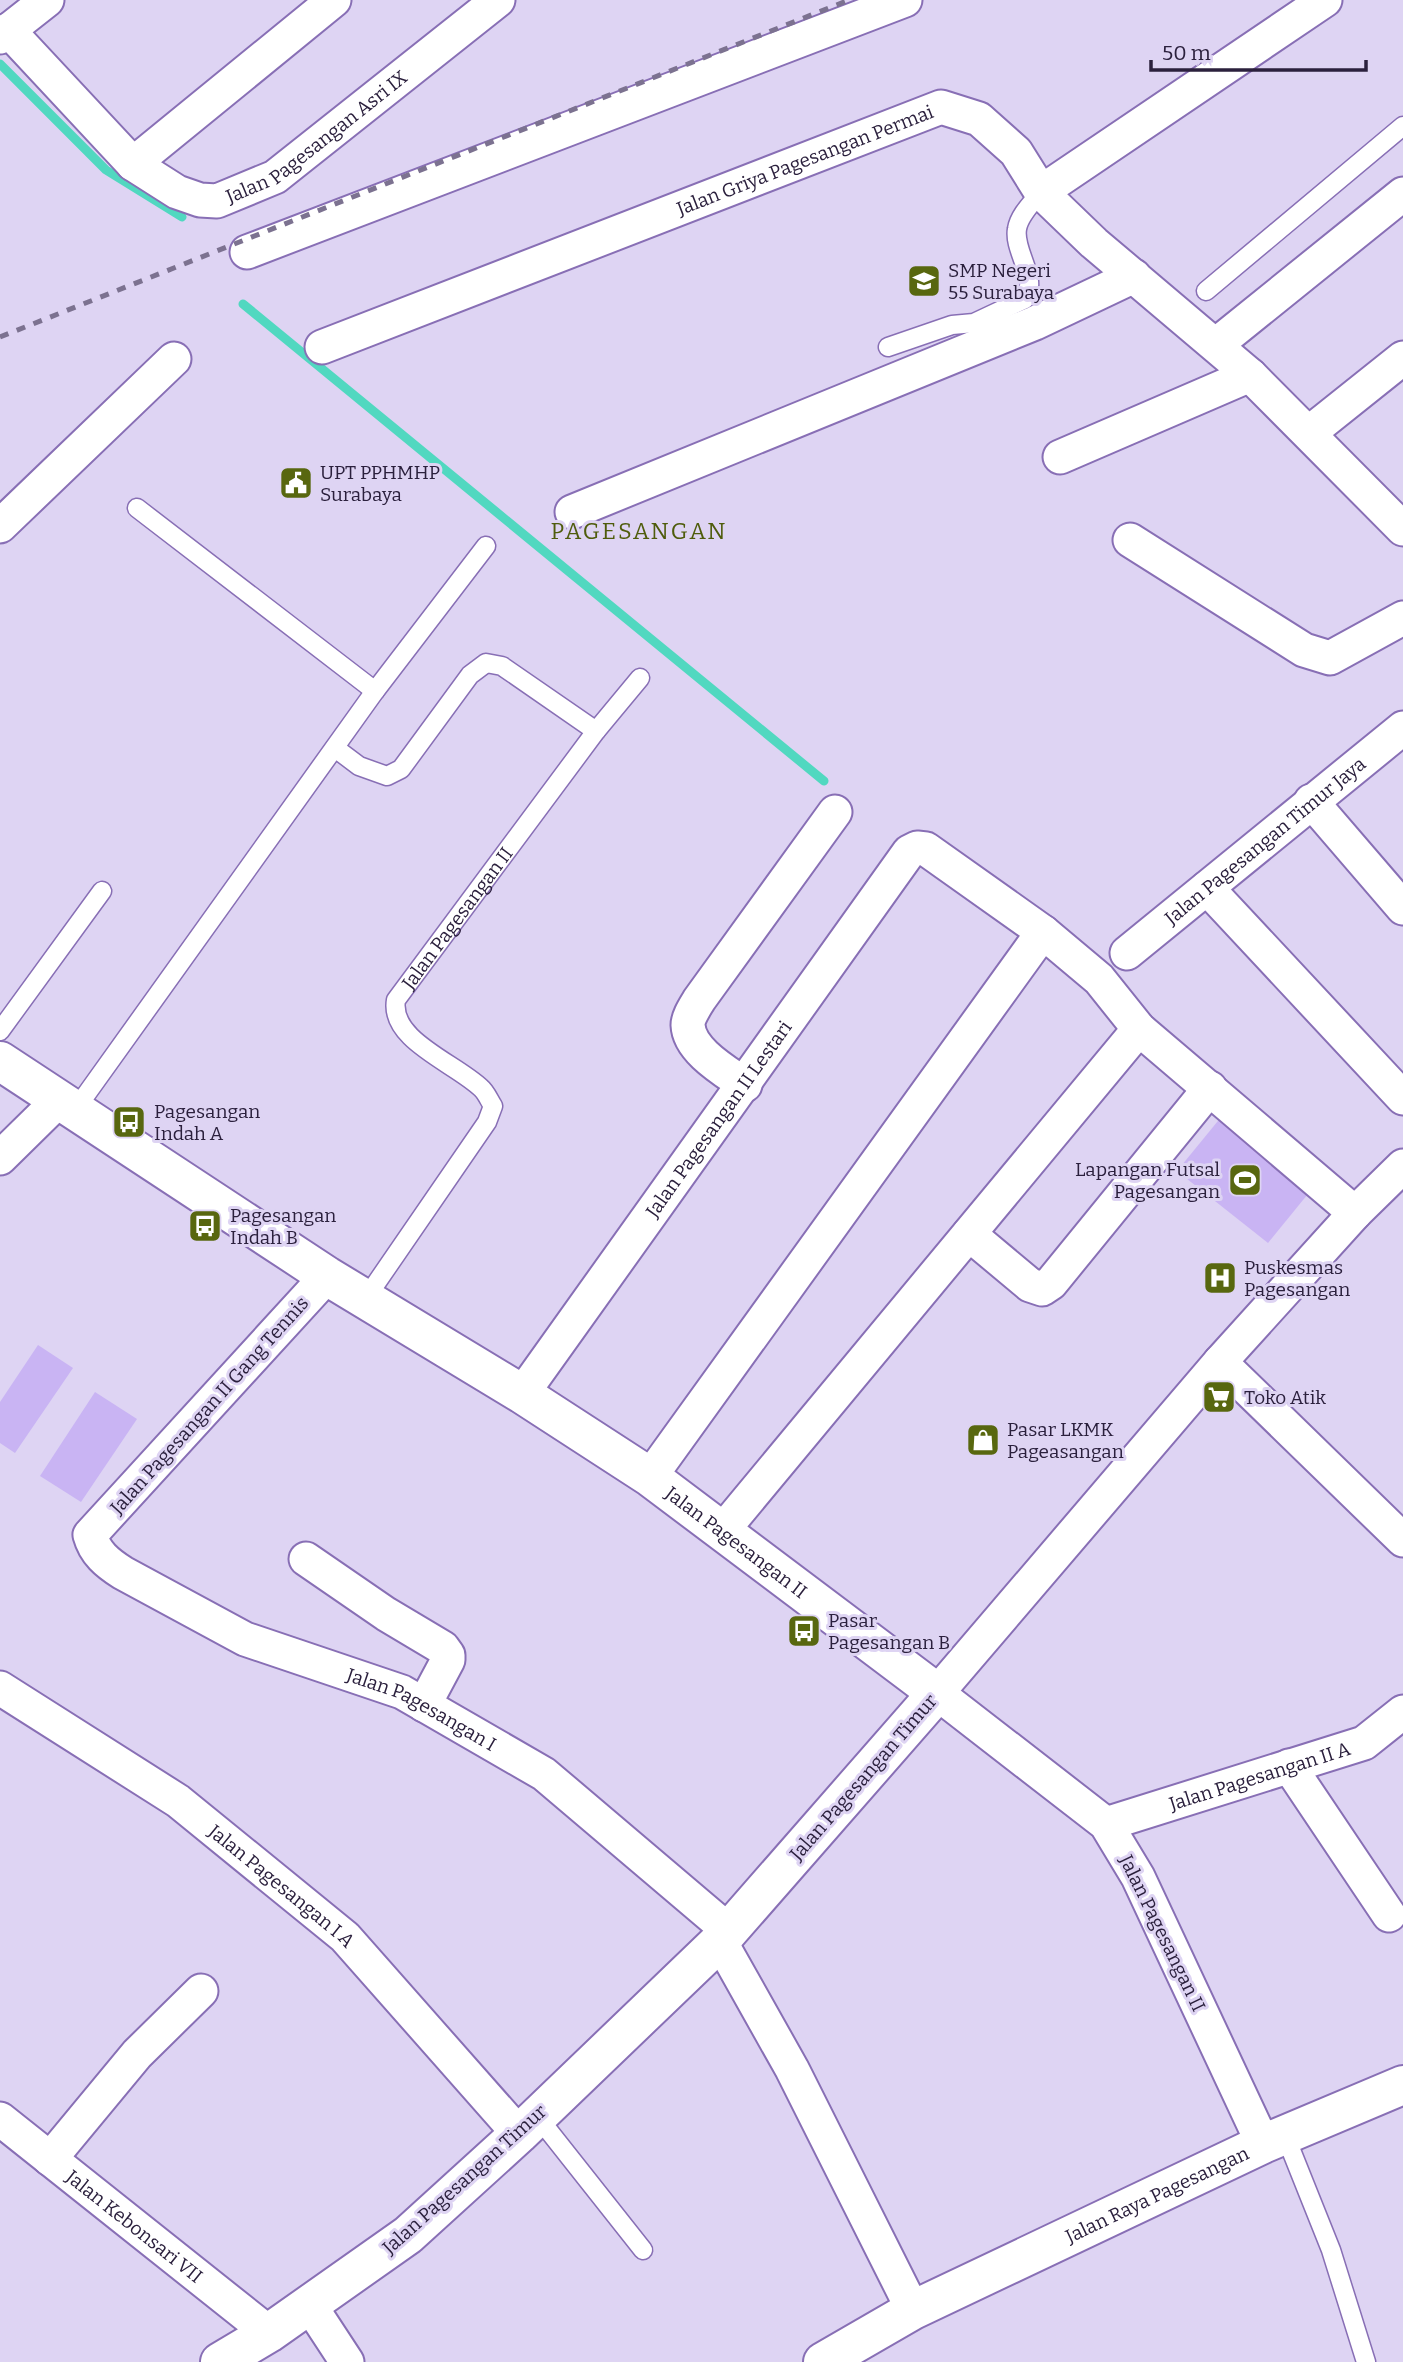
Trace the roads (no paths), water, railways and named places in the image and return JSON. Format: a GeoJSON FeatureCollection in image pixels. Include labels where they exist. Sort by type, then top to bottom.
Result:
{"type":"FeatureCollection","features":[{"type":"Feature","properties":{"kind":"street"},"geometry":{"type":"LineString","coordinates":[[4,34],[47,0]]}},
{"type":"Feature","properties":{"kind":"street"},"geometry":{"type":"LineString","coordinates":[[133,164],[334,0]]}},
{"type":"Feature","properties":{"kind":"street","name":"Jalan Pagesangan Asri IX"},"geometry":{"type":"LineString","coordinates":[[4,34],[133,164],[177,192],[200,200],[217,201],[275,177],[498,0]]}},
{"type":"Feature","properties":{"kind":"street"},"geometry":{"type":"LineString","coordinates":[[247,251],[905,0]]}},
{"type":"Feature","properties":{"kind":"street"},"geometry":{"type":"LineString","coordinates":[[1041,192],[1325,0]]}},
{"type":"Feature","properties":{"kind":"street","name":"Jalan Griya Pagesangan Permai"},"geometry":{"type":"LineString","coordinates":[[322,347],[941,107],[979,119],[1016,152],[1041,192],[1094,243],[1250,374],[1403,529]]}},
{"type":"Feature","properties":{"kind":"street"},"geometry":{"type":"LineString","coordinates":[[1217,344],[1403,194]]}},
{"type":"Feature","properties":{"kind":"street"},"geometry":{"type":"LineString","coordinates":[[572,512],[1035,323],[1134,276]]}},
{"type":"Feature","properties":{"kind":"street"},"geometry":{"type":"LineString","coordinates":[[1308,433],[1403,358]]}},
{"type":"Feature","properties":{"kind":"street"},"geometry":{"type":"LineString","coordinates":[[0,526],[174,359]]}},
{"type":"Feature","properties":{"kind":"street"},"geometry":{"type":"LineString","coordinates":[[1060,457],[1250,374]]}},
{"type":"Feature","properties":{"kind":"street"},"geometry":{"type":"LineString","coordinates":[[1130,540],[1304,650],[1330,658],[1403,618]]}},
{"type":"Feature","properties":{"kind":"street","name":"Jalan Pagesangan Timur Jaya"},"geometry":{"type":"LineString","coordinates":[[1126,953],[1403,728]]}},
{"type":"Feature","properties":{"kind":"street"},"geometry":{"type":"LineString","coordinates":[[1311,801],[1403,908]]}},
{"type":"Feature","properties":{"kind":"street"},"geometry":{"type":"LineString","coordinates":[[745,1085],[712,1060],[690,1036],[688,1022],[699,1000],[835,813]]}},
{"type":"Feature","properties":{"kind":"street","name":"Jalan Pagesangan II Lestari"},"geometry":{"type":"LineString","coordinates":[[522,1394],[909,852],[917,848],[926,849],[1043,932]]}},
{"type":"Feature","properties":{"kind":"street"},"geometry":{"type":"LineString","coordinates":[[1207,888],[1403,1098]]}},
{"type":"Feature","properties":{"kind":"street"},"geometry":{"type":"LineString","coordinates":[[650,1477],[1043,932],[1099,979],[1139,1029],[1355,1213]]}},
{"type":"Feature","properties":{"kind":"street"},"geometry":{"type":"LineString","coordinates":[[723,1530],[1139,1029]]}},
{"type":"Feature","properties":{"kind":"street","name":"Jalan Pagesangan II"},"geometry":{"type":"LineString","coordinates":[[0,1061],[327,1276],[522,1394],[650,1477],[1106,1824],[1138,1877],[1274,2139]]}},
{"type":"Feature","properties":{"kind":"street"},"geometry":{"type":"LineString","coordinates":[[969,1234],[1030,1286],[1042,1289],[1051,1283],[1210,1088]]}},
{"type":"Feature","properties":{"kind":"street"},"geometry":{"type":"LineString","coordinates":[[0,1158],[67,1104]]}},
{"type":"Feature","properties":{"kind":"street","name":"Jalan Pagesangan Timur"},"geometry":{"type":"LineString","coordinates":[[220,2362],[269,2333],[408,2235],[528,2125],[724,1936],[937,1693],[1220,1362],[1355,1213],[1403,1166]]}},
{"type":"Feature","properties":{"kind":"street","name":"Jalan Pagesangan II Gang Tennis"},"geometry":{"type":"LineString","coordinates":[[90,1535],[327,1276]]}},
{"type":"Feature","properties":{"kind":"street"},"geometry":{"type":"LineString","coordinates":[[1220,1362],[1403,1540]]}},
{"type":"Feature","properties":{"kind":"street","name":"Jalan Pagesangan I"},"geometry":{"type":"LineString","coordinates":[[90,1535],[93,1546],[108,1564],[245,1639],[402,1692],[544,1774],[724,1936]]}},
{"type":"Feature","properties":{"kind":"street"},"geometry":{"type":"LineString","coordinates":[[306,1559],[386,1614],[443,1648],[448,1660],[424,1705]]}},
{"type":"Feature","properties":{"kind":"street","name":"Jalan Pagesangan I A"},"geometry":{"type":"LineString","coordinates":[[0,1688],[178,1801],[345,1937],[528,2125]]}},
{"type":"Feature","properties":{"kind":"street","name":"Jalan Pagesangan II A"},"geometry":{"type":"LineString","coordinates":[[1106,1824],[1364,1743],[1403,1712]]}},
{"type":"Feature","properties":{"kind":"street"},"geometry":{"type":"LineString","coordinates":[[1289,1766],[1389,1914]]}},
{"type":"Feature","properties":{"kind":"street"},"geometry":{"type":"LineString","coordinates":[[724,1936],[913,2310]]}},
{"type":"Feature","properties":{"kind":"street"},"geometry":{"type":"LineString","coordinates":[[50,2159],[137,2054],[201,1991]]}},
{"type":"Feature","properties":{"kind":"street","name":"Jalan Raya Pagesangan"},"geometry":{"type":"LineString","coordinates":[[823,2362],[913,2310],[1274,2139],[1403,2085]]}},
{"type":"Feature","properties":{"kind":"street","name":"Jalan Kebonsari VII"},"geometry":{"type":"LineString","coordinates":[[0,2119],[269,2333]]}},
{"type":"Feature","properties":{"kind":"street"},"geometry":{"type":"LineString","coordinates":[[309,2304],[347,2362]]}},
{"type":"Feature","properties":{"kind":"lane"},"geometry":{"type":"LineString","coordinates":[[1206,291],[1403,126]]}},
{"type":"Feature","properties":{"kind":"lane"},"geometry":{"type":"LineString","coordinates":[[888,347],[952,325],[974,323],[1025,299],[1029,293],[1029,284],[1016,232],[1023,214],[1041,192]]}},
{"type":"Feature","properties":{"kind":"lane"},"geometry":{"type":"LineString","coordinates":[[137,508],[375,691]]}},
{"type":"Feature","properties":{"kind":"lane"},"geometry":{"type":"LineString","coordinates":[[67,1104],[486,546]]}},
{"type":"Feature","properties":{"kind":"lane"},"geometry":{"type":"LineString","coordinates":[[335,748],[359,766],[387,776],[401,769],[470,675],[486,663],[502,666],[596,731]]}},
{"type":"Feature","properties":{"kind":"lane","name":"Jalan Pagesangan II"},"geometry":{"type":"LineString","coordinates":[[366,1298],[487,1122],[494,1106],[482,1088],[402,1029],[394,1013],[397,1000],[596,731],[640,678]]}},
{"type":"Feature","properties":{"kind":"lane"},"geometry":{"type":"LineString","coordinates":[[0,1031],[102,891]]}},
{"type":"Feature","properties":{"kind":"lane"},"geometry":{"type":"LineString","coordinates":[[528,2125],[643,2250]]}},
{"type":"Feature","properties":{"kind":"lane"},"geometry":{"type":"LineString","coordinates":[[1274,2139],[1331,2250],[1366,2362]]}},
{"type":"Feature","properties":{"kind":"waterway"},"geometry":{"type":"LineString","coordinates":[[0,64],[106,170],[182,217]]}},
{"type":"Feature","properties":{"kind":"waterway"},"geometry":{"type":"LineString","coordinates":[[243,304],[824,781]]}},
{"type":"Feature","properties":{"kind":"railway"},"geometry":{"type":"LineString","coordinates":[[0,337],[849,0]]}},
{"type":"Feature","properties":{"kind":"place","name":"SMP Negeri 55 Surabaya"},"geometry":{"type":"Point","coordinates":[924,281]}},
{"type":"Feature","properties":{"kind":"place","name":"UPT PPHMHP Surabaya"},"geometry":{"type":"Point","coordinates":[296,483]}},
{"type":"Feature","properties":{"kind":"place","name":"Pagesangan Indah A"},"geometry":{"type":"Point","coordinates":[129,1122]}},
{"type":"Feature","properties":{"kind":"place","name":"Lapangan Futsal Pagesangan"},"geometry":{"type":"Point","coordinates":[1245,1180]}},
{"type":"Feature","properties":{"kind":"place","name":"Pagesangan Indah B"},"geometry":{"type":"Point","coordinates":[205,1226]}},
{"type":"Feature","properties":{"kind":"place","name":"Puskesmas Pagesangan"},"geometry":{"type":"Point","coordinates":[1220,1278]}},
{"type":"Feature","properties":{"kind":"place","name":"Toko Atik"},"geometry":{"type":"Point","coordinates":[1219,1397]}},
{"type":"Feature","properties":{"kind":"place","name":"Pasar LKMK Pageasangan"},"geometry":{"type":"Point","coordinates":[983,1440]}},
{"type":"Feature","properties":{"kind":"place","name":"Pasar Pagesangan B"},"geometry":{"type":"Point","coordinates":[804,1631]}},
{"type":"Feature","properties":{"kind":"district","name":"PAGESANGAN"},"geometry":{"type":"Point","coordinates":[639,531]}}]}
